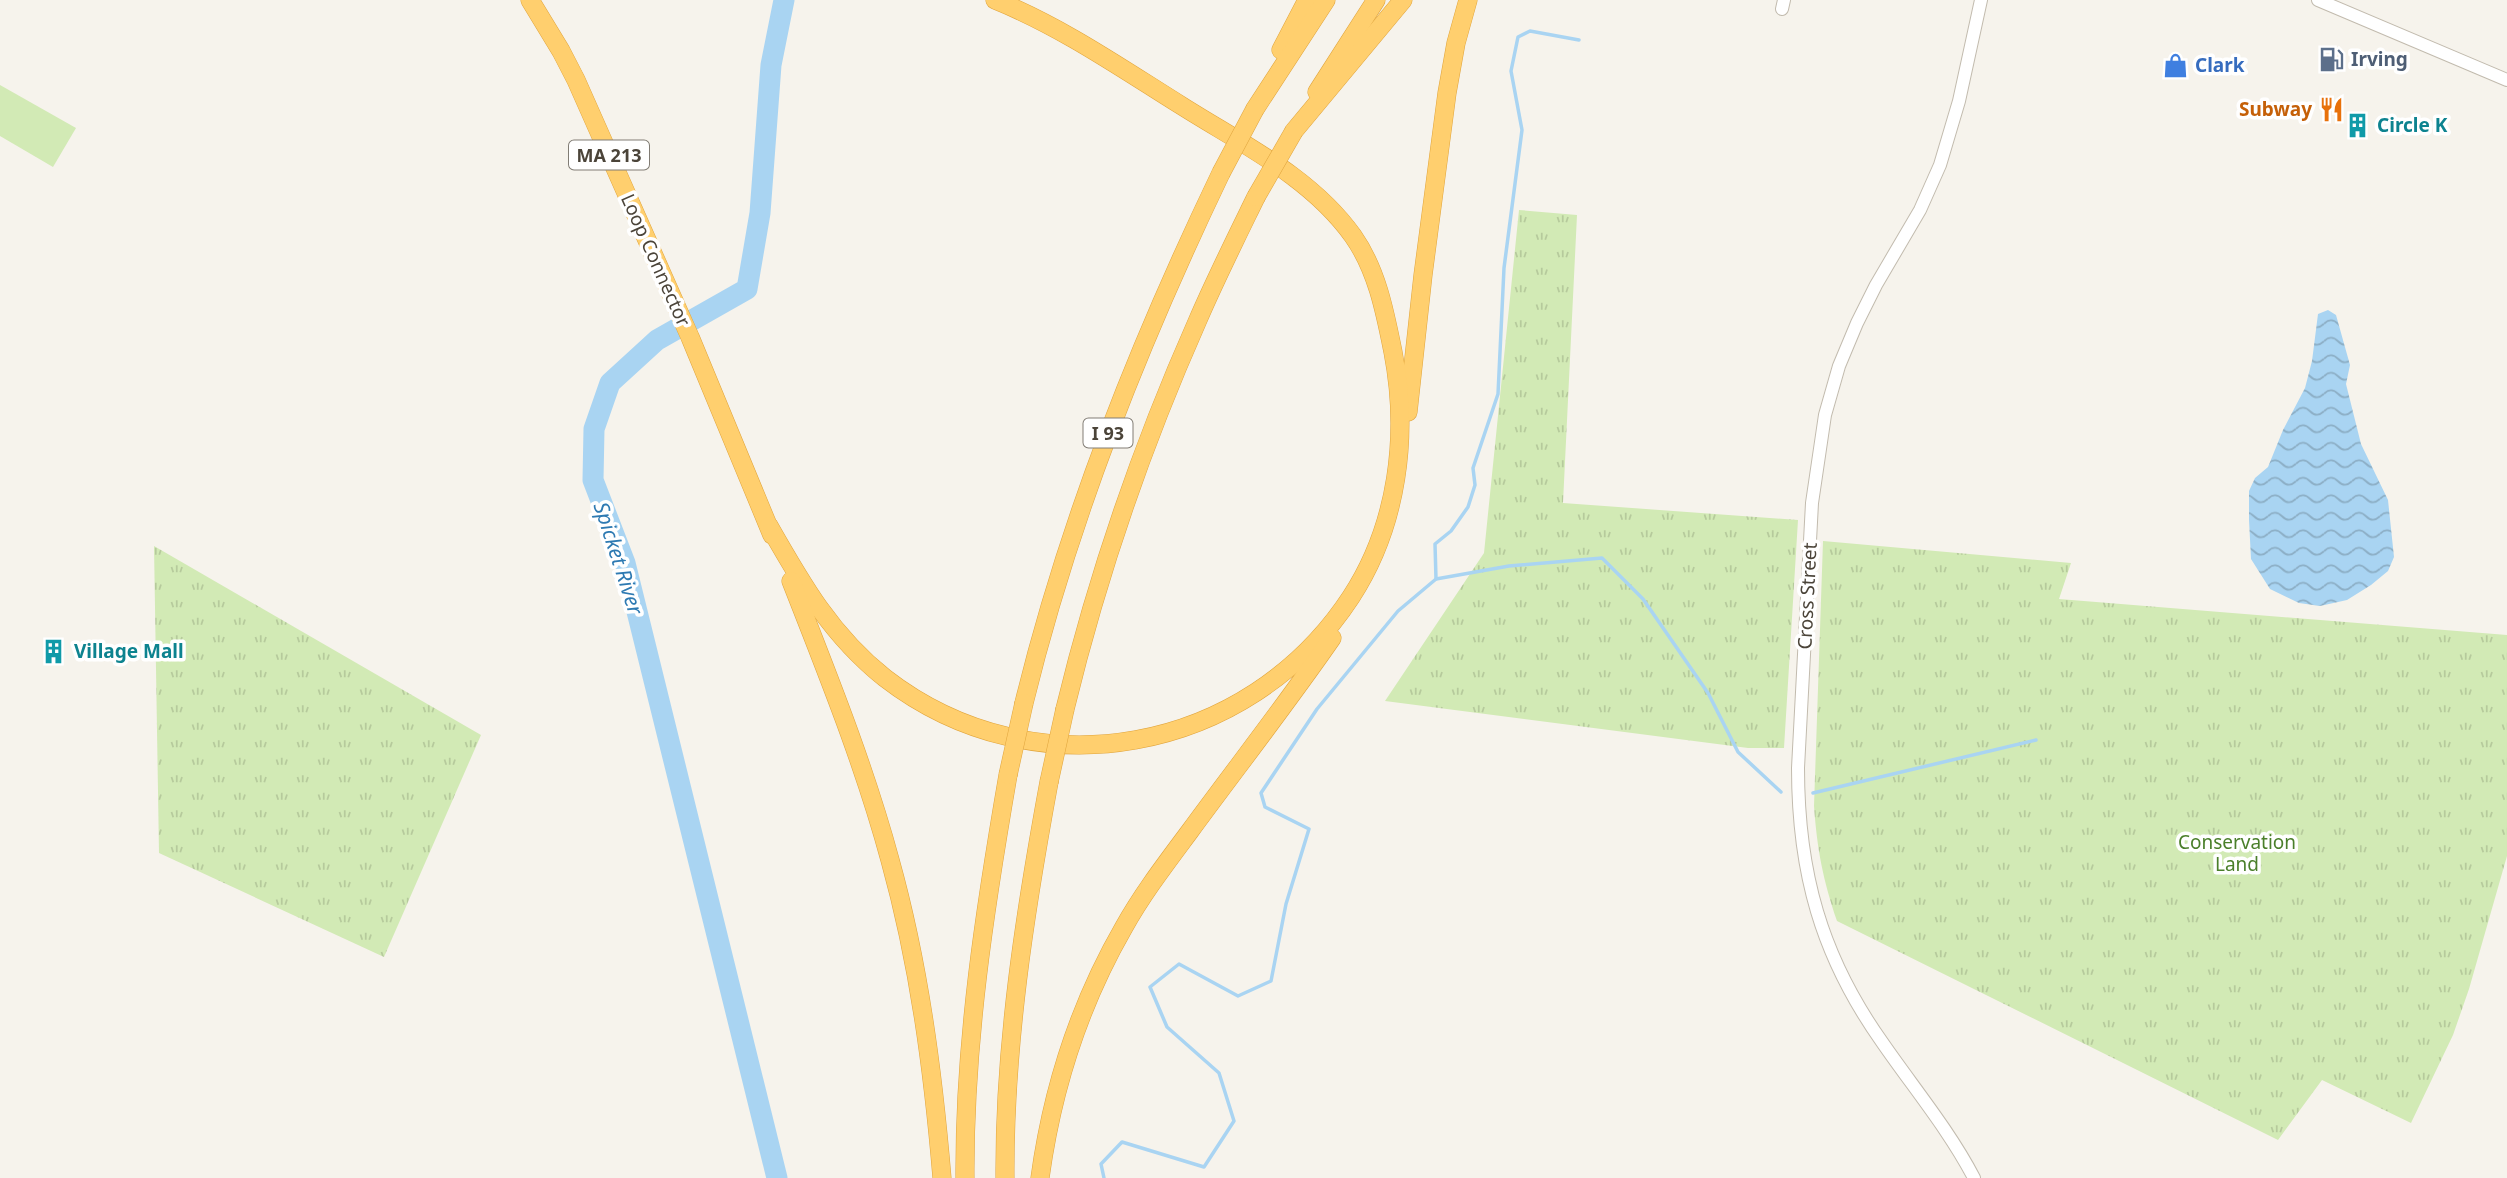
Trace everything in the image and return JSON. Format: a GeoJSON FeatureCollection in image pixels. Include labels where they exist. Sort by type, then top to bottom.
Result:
{"type":"FeatureCollection","features":[{"type":"Feature","properties":{"kind":"highway","name":"Loop Connector"},"geometry":{"type":"LineString","coordinates":[[530,0],[576,80],[690,337],[769,526]]}},
{"type":"Feature","properties":{"kind":"highway"},"geometry":{"type":"LineString","coordinates":[[995,0],[1069,35],[1292,175],[1331,209],[1365,256],[1384,311],[1400,397],[1398,461]]}},
{"type":"Feature","properties":{"kind":"highway"},"geometry":{"type":"LineString","coordinates":[[1255,109],[1307,0]]}},
{"type":"Feature","properties":{"kind":"highway","name":"I 93"},"geometry":{"type":"LineString","coordinates":[[965,1178],[975,1000],[988,894],[1008,775],[1024,703],[1063,562],[1114,415],[1148,332],[1221,173],[1255,109],[1326,0]]}},
{"type":"Feature","properties":{"kind":"highway","name":"I 93"},"geometry":{"type":"LineString","coordinates":[[1005,1178],[1013,1030],[1028,909],[1049,782],[1065,709],[1106,565],[1162,406],[1198,320],[1256,197],[1324,80],[1376,0]]}},
{"type":"Feature","properties":{"kind":"highway"},"geometry":{"type":"LineString","coordinates":[[1294,131],[1403,0]]}},
{"type":"Feature","properties":{"kind":"highway"},"geometry":{"type":"LineString","coordinates":[[1040,1178],[1050,1116],[1068,1053],[1097,978],[1124,927],[1163,868],[1322,653],[1339,627],[1383,531],[1394,492],[1410,400],[1421,286],[1447,93],[1456,43],[1468,0]]}},
{"type":"Feature","properties":{"kind":"highway"},"geometry":{"type":"LineString","coordinates":[[769,526],[822,615],[849,645],[886,678],[920,701],[963,723],[1001,735],[1043,743],[1092,745],[1139,740],[1189,726],[1220,713],[1268,684],[1300,657],[1325,631],[1357,588]]}},
{"type":"Feature","properties":{"kind":"highway"},"geometry":{"type":"LineString","coordinates":[[769,526],[850,730],[890,859],[922,1004],[942,1178]]}},
{"type":"Feature","properties":{"kind":"street","name":"Cross Street"},"geometry":{"type":"LineString","coordinates":[[1975,1178],[1880,1040],[1843,979],[1809,887],[1802,850],[1798,803],[1812,503],[1825,415],[1839,366],[1857,323],[1920,210],[1940,165],[1959,101],[1981,0]]}},
{"type":"Feature","properties":{"kind":"street"},"geometry":{"type":"LineString","coordinates":[[2318,0],[2507,80]]}},
{"type":"Feature","properties":{"kind":"green space"},"geometry":{"type":"Polygon","coordinates":[[[0,85],[76,128],[53,167],[0,136],[0,85]]]}},
{"type":"Feature","properties":{"kind":"green space"},"geometry":{"type":"Polygon","coordinates":[[[1519,210],[1577,215],[1563,503],[1798,520],[1784,748],[1748,748],[1385,701],[1484,553],[1519,210]]]}},
{"type":"Feature","properties":{"kind":"green space","name":"Conservation Land"},"geometry":{"type":"Polygon","coordinates":[[[1823,541],[2071,563],[2059,599],[2507,635],[2507,856],[2453,1035],[2411,1123],[2322,1080],[2278,1140],[1837,921],[1821,864],[1814,806],[1823,541]]]}},
{"type":"Feature","properties":{"kind":"green space"},"geometry":{"type":"Polygon","coordinates":[[[154,546],[481,735],[384,957],[159,853],[154,546]]]}},
{"type":"Feature","properties":{"kind":"water"},"geometry":{"type":"Polygon","coordinates":[[[2328,310],[2336,315],[2350,365],[2346,384],[2361,444],[2388,500],[2394,557],[2388,571],[2371,585],[2347,600],[2320,606],[2299,603],[2270,589],[2251,559],[2249,491],[2255,478],[2268,467],[2283,430],[2305,388],[2312,361],[2318,314],[2328,310]]]}},
{"type":"Feature","properties":{"kind":"waterway","name":"Spicket River"},"geometry":{"type":"LineString","coordinates":[[777,1178],[625,563],[593,480],[594,429],[610,383],[657,340],[747,289],[760,213],[771,65],[784,0]]}},
{"type":"Feature","properties":{"kind":"waterway"},"geometry":{"type":"LineString","coordinates":[[1436,579],[1435,544],[1451,531],[1468,507],[1475,485],[1473,468],[1498,394],[1504,268],[1522,130],[1511,71],[1518,37],[1530,31],[1579,40]]}},
{"type":"Feature","properties":{"kind":"waterway"},"geometry":{"type":"LineString","coordinates":[[1104,1178],[1101,1164],[1122,1142],[1204,1167],[1234,1121],[1219,1073],[1167,1027],[1150,987],[1179,964],[1238,996],[1271,981],[1286,904],[1309,829],[1265,807],[1261,793],[1317,709],[1398,611],[1436,579],[1509,566],[1602,558],[1643,599],[1708,693],[1738,752],[1781,792]]}},
{"type":"Feature","properties":{"kind":"waterway"},"geometry":{"type":"LineString","coordinates":[[1813,793],[2036,740]]}},
{"type":"Feature","properties":{"kind":"place","name":"Irving"},"geometry":{"type":"Point","coordinates":[2331,59]}},
{"type":"Feature","properties":{"kind":"place","name":"Clark"},"geometry":{"type":"Point","coordinates":[2175,65]}},
{"type":"Feature","properties":{"kind":"place","name":"Subway"},"geometry":{"type":"Point","coordinates":[2332,109]}},
{"type":"Feature","properties":{"kind":"place","name":"Circle K"},"geometry":{"type":"Point","coordinates":[2357,125]}},
{"type":"Feature","properties":{"kind":"place","name":"Village Mall"},"geometry":{"type":"Point","coordinates":[54,651]}}]}
